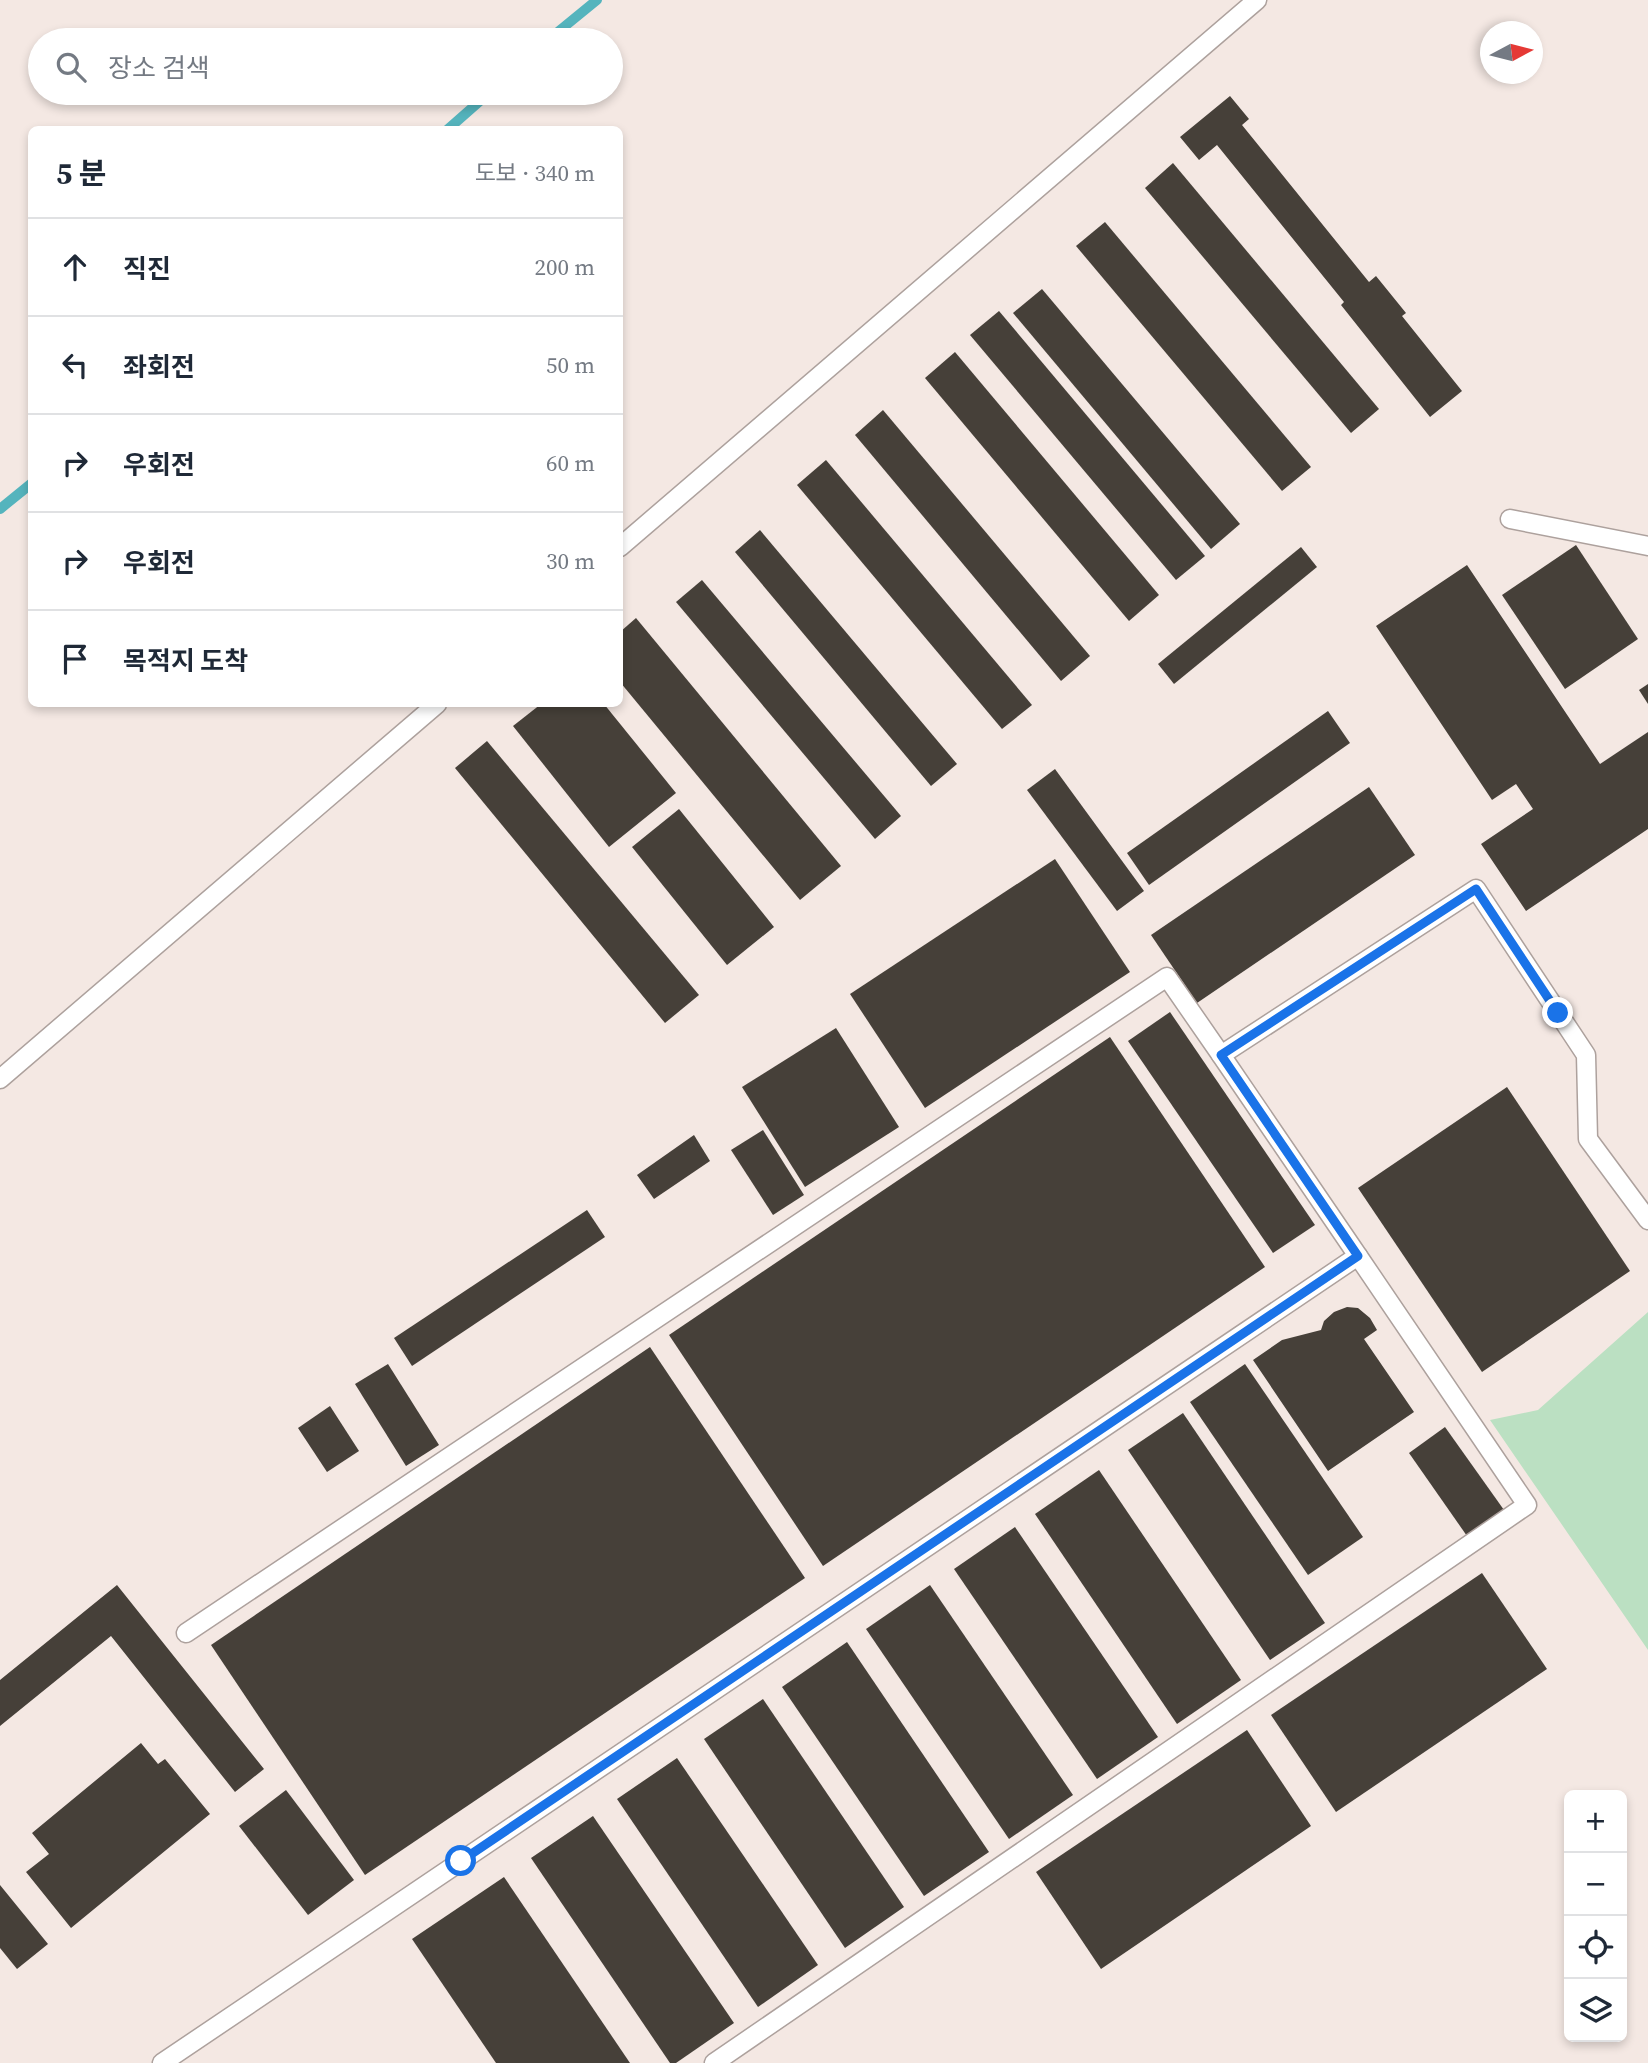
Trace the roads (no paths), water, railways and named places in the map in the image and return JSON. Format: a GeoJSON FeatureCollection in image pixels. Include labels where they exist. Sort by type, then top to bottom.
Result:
{"type":"FeatureCollection","features":[{"type":"Feature","properties":{"kind":"lane"},"geometry":{"type":"LineString","coordinates":[[623,544],[1257,0]]}},
{"type":"Feature","properties":{"kind":"lane"},"geometry":{"type":"LineString","coordinates":[[1510,519],[1648,546]]}},
{"type":"Feature","properties":{"kind":"lane"},"geometry":{"type":"LineString","coordinates":[[0,1079],[434,707]]}},
{"type":"Feature","properties":{"kind":"lane"},"geometry":{"type":"LineString","coordinates":[[1221,1055],[1476,889],[1586,1055],[1588,1139],[1648,1220]]}},
{"type":"Feature","properties":{"kind":"lane"},"geometry":{"type":"LineString","coordinates":[[186,1633],[1167,977],[1527,1504],[714,2063]]}},
{"type":"Feature","properties":{"kind":"lane"},"geometry":{"type":"LineString","coordinates":[[162,2063],[1358,1256]]}},
{"type":"Feature","properties":{"kind":"waterway"},"geometry":{"type":"LineString","coordinates":[[563,28],[597,0]]}},
{"type":"Feature","properties":{"kind":"waterway"},"geometry":{"type":"LineString","coordinates":[[452,126],[475,105]]}},
{"type":"Feature","properties":{"kind":"waterway"},"geometry":{"type":"LineString","coordinates":[[0,509],[28,486]]}}]}
